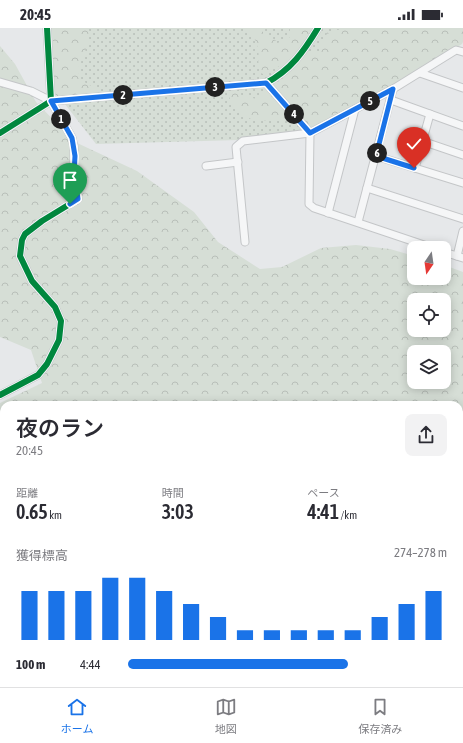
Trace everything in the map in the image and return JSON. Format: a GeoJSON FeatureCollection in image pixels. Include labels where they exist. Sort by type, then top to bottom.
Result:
{"type":"FeatureCollection","features":[{"type":"Feature","properties":{"kind":"street"},"geometry":{"type":"LineString","coordinates":[[0,395],[38,375],[48,364],[59,340],[61,321],[55,307],[32,281],[20,256],[22,240],[25,234],[42,221],[78,199],[74,174],[75,156],[72,138],[51,101],[47,28]]}},
{"type":"Feature","properties":{"kind":"street"},"geometry":{"type":"LineString","coordinates":[[0,132],[51,101],[266,83],[286,70],[299,57],[318,28]]}},
{"type":"Feature","properties":{"kind":"street"},"geometry":{"type":"LineString","coordinates":[[245,242],[236,147],[243,141],[310,133],[393,89],[456,50],[463,52]]}},
{"type":"Feature","properties":{"kind":"street"},"geometry":{"type":"LineString","coordinates":[[420,72],[463,88]]}},
{"type":"Feature","properties":{"kind":"street"},"geometry":{"type":"LineString","coordinates":[[0,82],[31,91],[51,101]]}},
{"type":"Feature","properties":{"kind":"street"},"geometry":{"type":"LineString","coordinates":[[266,83],[310,133],[310,204],[314,208],[413,241]]}},
{"type":"Feature","properties":{"kind":"street"},"geometry":{"type":"LineString","coordinates":[[358,222],[393,89]]}},
{"type":"Feature","properties":{"kind":"street"},"geometry":{"type":"LineString","coordinates":[[391,100],[463,126]]}},
{"type":"Feature","properties":{"kind":"street"},"geometry":{"type":"LineString","coordinates":[[328,213],[355,109]]}},
{"type":"Feature","properties":{"kind":"street"},"geometry":{"type":"LineString","coordinates":[[414,168],[430,114]]}},
{"type":"Feature","properties":{"kind":"street"},"geometry":{"type":"LineString","coordinates":[[422,141],[463,155]]}},
{"type":"Feature","properties":{"kind":"street"},"geometry":{"type":"LineString","coordinates":[[376,156],[463,183]]}},
{"type":"Feature","properties":{"kind":"street"},"geometry":{"type":"LineString","coordinates":[[206,166],[238,162]]}},
{"type":"Feature","properties":{"kind":"street"},"geometry":{"type":"LineString","coordinates":[[367,188],[463,219]]}},
{"type":"Feature","properties":{"kind":"street"},"geometry":{"type":"LineString","coordinates":[[460,257],[463,231]]}},
{"type":"Feature","properties":{"kind":"green space"},"geometry":{"type":"Polygon","coordinates":[[[49,28],[463,28],[463,40],[312,129],[239,140],[96,144],[61,99],[49,28]]]}},
{"type":"Feature","properties":{"kind":"green space"},"geometry":{"type":"Polygon","coordinates":[[[50,28],[89,28],[88,44],[78,69],[80,79],[95,87],[97,91],[87,95],[56,97],[52,80],[53,38],[50,28]]]}},
{"type":"Feature","properties":{"kind":"green space"},"geometry":{"type":"Polygon","coordinates":[[[247,28],[260,28],[263,32],[281,44],[290,37],[290,28],[313,28],[296,54],[282,65],[262,74],[258,63],[257,45],[247,28]]]}},
{"type":"Feature","properties":{"kind":"green space"},"geometry":{"type":"Polygon","coordinates":[[[347,28],[463,28],[463,42],[399,83],[310,130],[293,120],[278,119],[263,121],[251,119],[233,108],[228,93],[233,90],[243,96],[257,99],[273,83],[280,81],[294,67],[303,55],[310,51],[319,52],[322,42],[328,32],[347,28]]]}},
{"type":"Feature","properties":{"kind":"green space"},"geometry":{"type":"Polygon","coordinates":[[[0,46],[15,64],[36,102],[75,142],[137,171],[194,212],[218,242],[260,269],[282,267],[321,248],[356,245],[390,249],[407,254],[407,285],[451,285],[451,268],[463,272],[463,401],[4,401],[42,383],[31,350],[0,337],[0,46]]]}},
{"type":"Feature","properties":{"kind":"cycle path"},"geometry":{"type":"LineString","coordinates":[[0,395],[38,375],[47,364],[59,340],[61,321],[55,307],[32,281],[20,256],[22,240],[25,234],[42,221],[78,199],[74,173],[74,147],[72,138],[51,101],[47,28]]}},
{"type":"Feature","properties":{"kind":"cycle path"},"geometry":{"type":"LineString","coordinates":[[0,133],[51,101],[266,83],[290,66],[318,28]]}},
{"type":"Feature","properties":{"kind":"route"},"geometry":{"type":"LineString","coordinates":[[70,204],[78,199],[74,174],[74,147],[72,138],[51,101],[266,83],[310,133],[393,89],[376,156],[414,168]]}}]}
